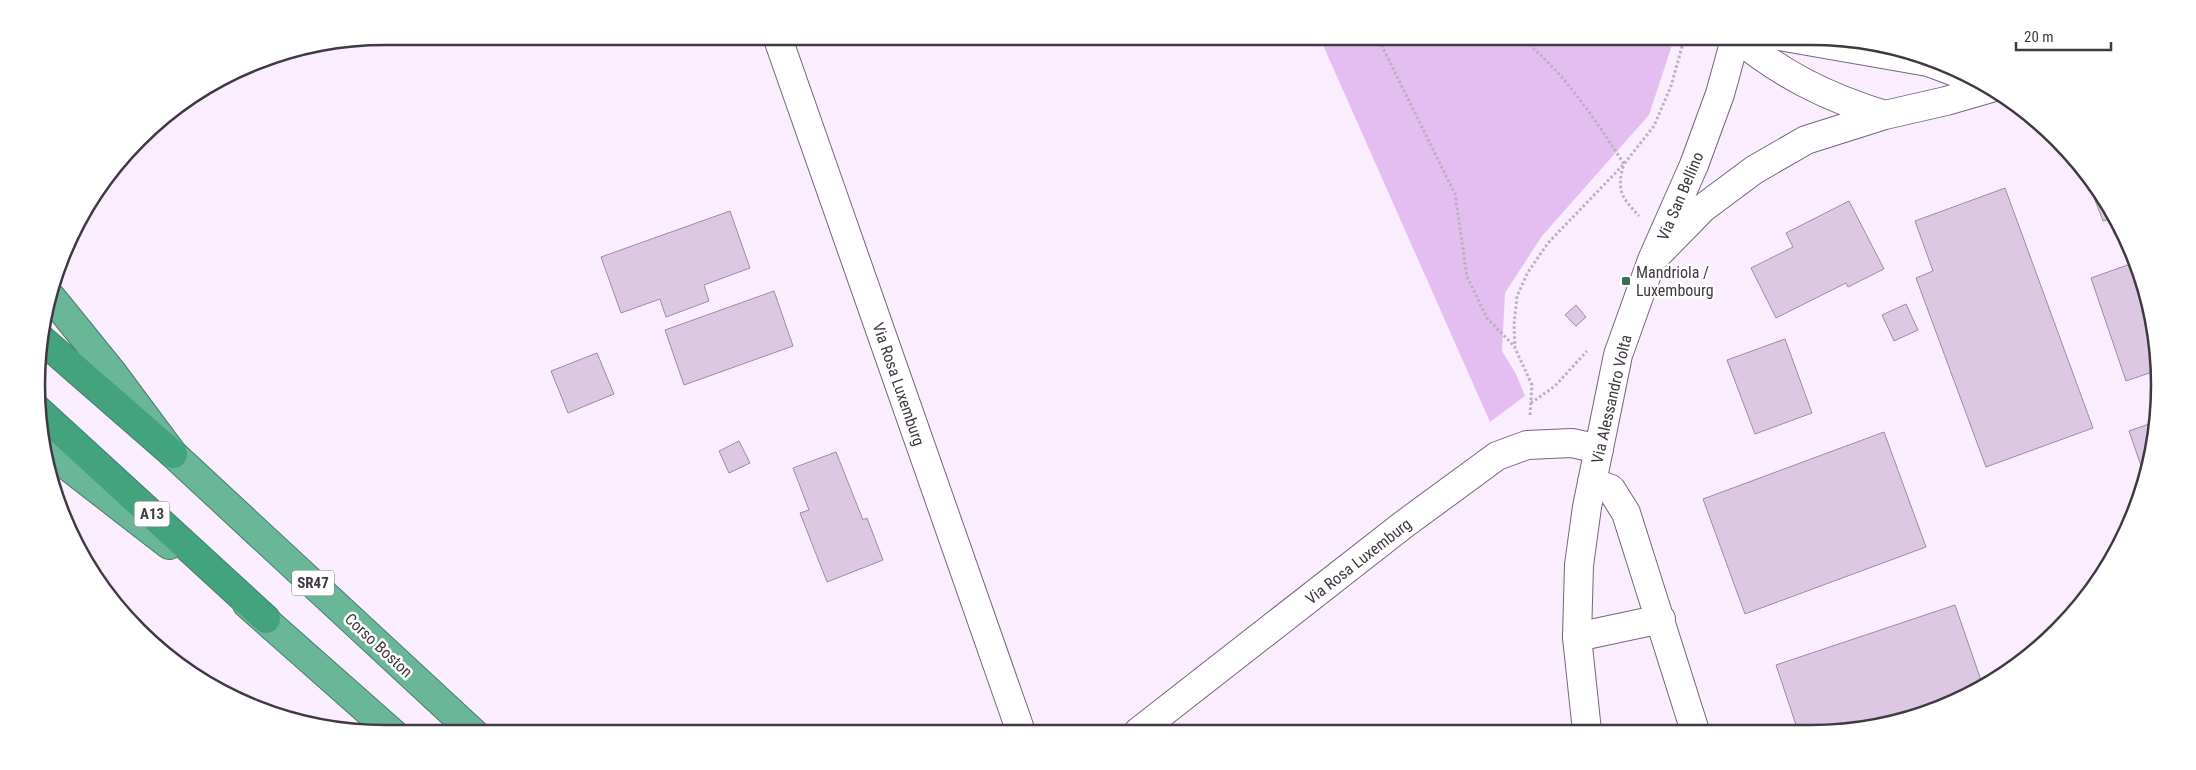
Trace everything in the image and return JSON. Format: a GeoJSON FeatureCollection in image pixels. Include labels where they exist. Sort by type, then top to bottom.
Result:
{"type":"FeatureCollection","features":[{"type":"Feature","properties":{"kind":"highway","name":"Corso Boston"},"geometry":{"type":"LineString","coordinates":[[56,303],[112,372],[173,454],[464,725]]}},
{"type":"Feature","properties":{"kind":"highway"},"geometry":{"type":"LineString","coordinates":[[48,345],[173,454]]}},
{"type":"Feature","properties":{"kind":"highway","name":"A13"},"geometry":{"type":"LineString","coordinates":[[47,418],[266,619]]}},
{"type":"Feature","properties":{"kind":"highway"},"geometry":{"type":"LineString","coordinates":[[53,455],[266,619],[384,725]]}},
{"type":"Feature","properties":{"kind":"street","name":"Via Rosa Luxemburg"},"geometry":{"type":"LineString","coordinates":[[780,45],[1019,725]]}},
{"type":"Feature","properties":{"kind":"street","name":"Via San Bellino"},"geometry":{"type":"LineString","coordinates":[[1652,260],[1701,147],[1720,94],[1734,45]]}},
{"type":"Feature","properties":{"kind":"street"},"geometry":{"type":"LineString","coordinates":[[1746,45],[1768,63],[1806,85],[1857,106],[1885,115]]}},
{"type":"Feature","properties":{"kind":"street","name":"Via San Bellino"},"geometry":{"type":"LineString","coordinates":[[1652,260],[1703,208],[1754,170],[1806,140],[1885,115],[1981,91]]}},
{"type":"Feature","properties":{"kind":"street","name":"Via Alessandro Volta"},"geometry":{"type":"LineString","coordinates":[[1586,725],[1577,638],[1579,565],[1592,482],[1618,354],[1652,260]]}},
{"type":"Feature","properties":{"kind":"street","name":"Via Rosa Luxemburg"},"geometry":{"type":"LineString","coordinates":[[1147,725],[1403,525],[1497,456],[1527,445],[1572,443],[1599,449]]}},
{"type":"Feature","properties":{"kind":"street","name":"Via Alessandro Volta"},"geometry":{"type":"LineString","coordinates":[[1592,482],[1611,489],[1626,513],[1693,725]]}},
{"type":"Feature","properties":{"kind":"street"},"geometry":{"type":"LineString","coordinates":[[1577,638],[1661,619]]}},
{"type":"Feature","properties":{"kind":"path"},"geometry":{"type":"LineString","coordinates":[[1381,45],[1454,194],[1467,277],[1487,318],[1515,348],[1532,385],[1530,416]]}},
{"type":"Feature","properties":{"kind":"path"},"geometry":{"type":"LineString","coordinates":[[1530,45],[1588,109],[1624,164],[1620,178],[1620,190],[1626,203],[1640,219]]}},
{"type":"Feature","properties":{"kind":"path"},"geometry":{"type":"LineString","coordinates":[[1515,348],[1516,296],[1528,272],[1548,243],[1624,164],[1654,126],[1671,86],[1682,45]]}},
{"type":"Feature","properties":{"kind":"path"},"geometry":{"type":"LineString","coordinates":[[1531,403],[1555,386],[1584,356],[1589,347]]}},
{"type":"Feature","properties":{"kind":"shaded area"},"geometry":{"type":"Polygon","coordinates":[[[1323,45],[1672,45],[1649,115],[1542,236],[1505,293],[1502,351],[1516,374],[1525,396],[1490,422],[1323,45]]]}},
{"type":"Feature","properties":{"kind":"building"},"geometry":{"type":"Polygon","coordinates":[[[2005,188],[2093,428],[1986,467],[1916,278],[1933,271],[1915,221],[2005,188]]]}},
{"type":"Feature","properties":{"kind":"building"},"geometry":{"type":"Polygon","coordinates":[[[2093,194],[2108,220],[2103,221],[2093,194]]]}},
{"type":"Feature","properties":{"kind":"building"},"geometry":{"type":"Polygon","coordinates":[[[1849,201],[1884,269],[1848,287],[1846,283],[1776,318],[1751,268],[1793,247],[1786,233],[1849,201]]]}},
{"type":"Feature","properties":{"kind":"building"},"geometry":{"type":"Polygon","coordinates":[[[730,211],[750,268],[704,285],[709,301],[666,317],[660,299],[621,313],[601,257],[730,211]]]}},
{"type":"Feature","properties":{"kind":"building"},"geometry":{"type":"Polygon","coordinates":[[[2129,265],[2144,319],[2150,373],[2126,381],[2091,278],[2129,265]]]}},
{"type":"Feature","properties":{"kind":"building"},"geometry":{"type":"Polygon","coordinates":[[[774,291],[793,346],[684,385],[665,330],[774,291]]]}},
{"type":"Feature","properties":{"kind":"building"},"geometry":{"type":"Polygon","coordinates":[[[1906,304],[1918,330],[1894,341],[1882,315],[1906,304]]]}},
{"type":"Feature","properties":{"kind":"building"},"geometry":{"type":"Polygon","coordinates":[[[1576,305],[1586,317],[1576,326],[1565,315],[1576,305]]]}},
{"type":"Feature","properties":{"kind":"building"},"geometry":{"type":"Polygon","coordinates":[[[1785,339],[1812,413],[1755,434],[1727,360],[1785,339]]]}},
{"type":"Feature","properties":{"kind":"building"},"geometry":{"type":"Polygon","coordinates":[[[597,353],[614,394],[568,413],[551,371],[597,353]]]}},
{"type":"Feature","properties":{"kind":"building"},"geometry":{"type":"Polygon","coordinates":[[[2148,424],[2141,465],[2129,431],[2148,424]]]}},
{"type":"Feature","properties":{"kind":"building"},"geometry":{"type":"Polygon","coordinates":[[[1884,432],[1926,547],[1745,614],[1703,499],[1884,432]]]}},
{"type":"Feature","properties":{"kind":"building"},"geometry":{"type":"Polygon","coordinates":[[[739,441],[750,463],[729,473],[719,451],[739,441]]]}},
{"type":"Feature","properties":{"kind":"building"},"geometry":{"type":"Polygon","coordinates":[[[836,452],[863,520],[867,518],[883,560],[827,582],[800,513],[809,510],[793,468],[836,452]]]}},
{"type":"Feature","properties":{"kind":"building"},"geometry":{"type":"Polygon","coordinates":[[[1955,605],[1981,679],[1941,699],[1899,713],[1855,722],[1796,725],[1776,665],[1955,605]]]}},
{"type":"Feature","properties":{"kind":"place","name":"Mandriola / Luxembourg"},"geometry":{"type":"Point","coordinates":[1626,281]}}]}
